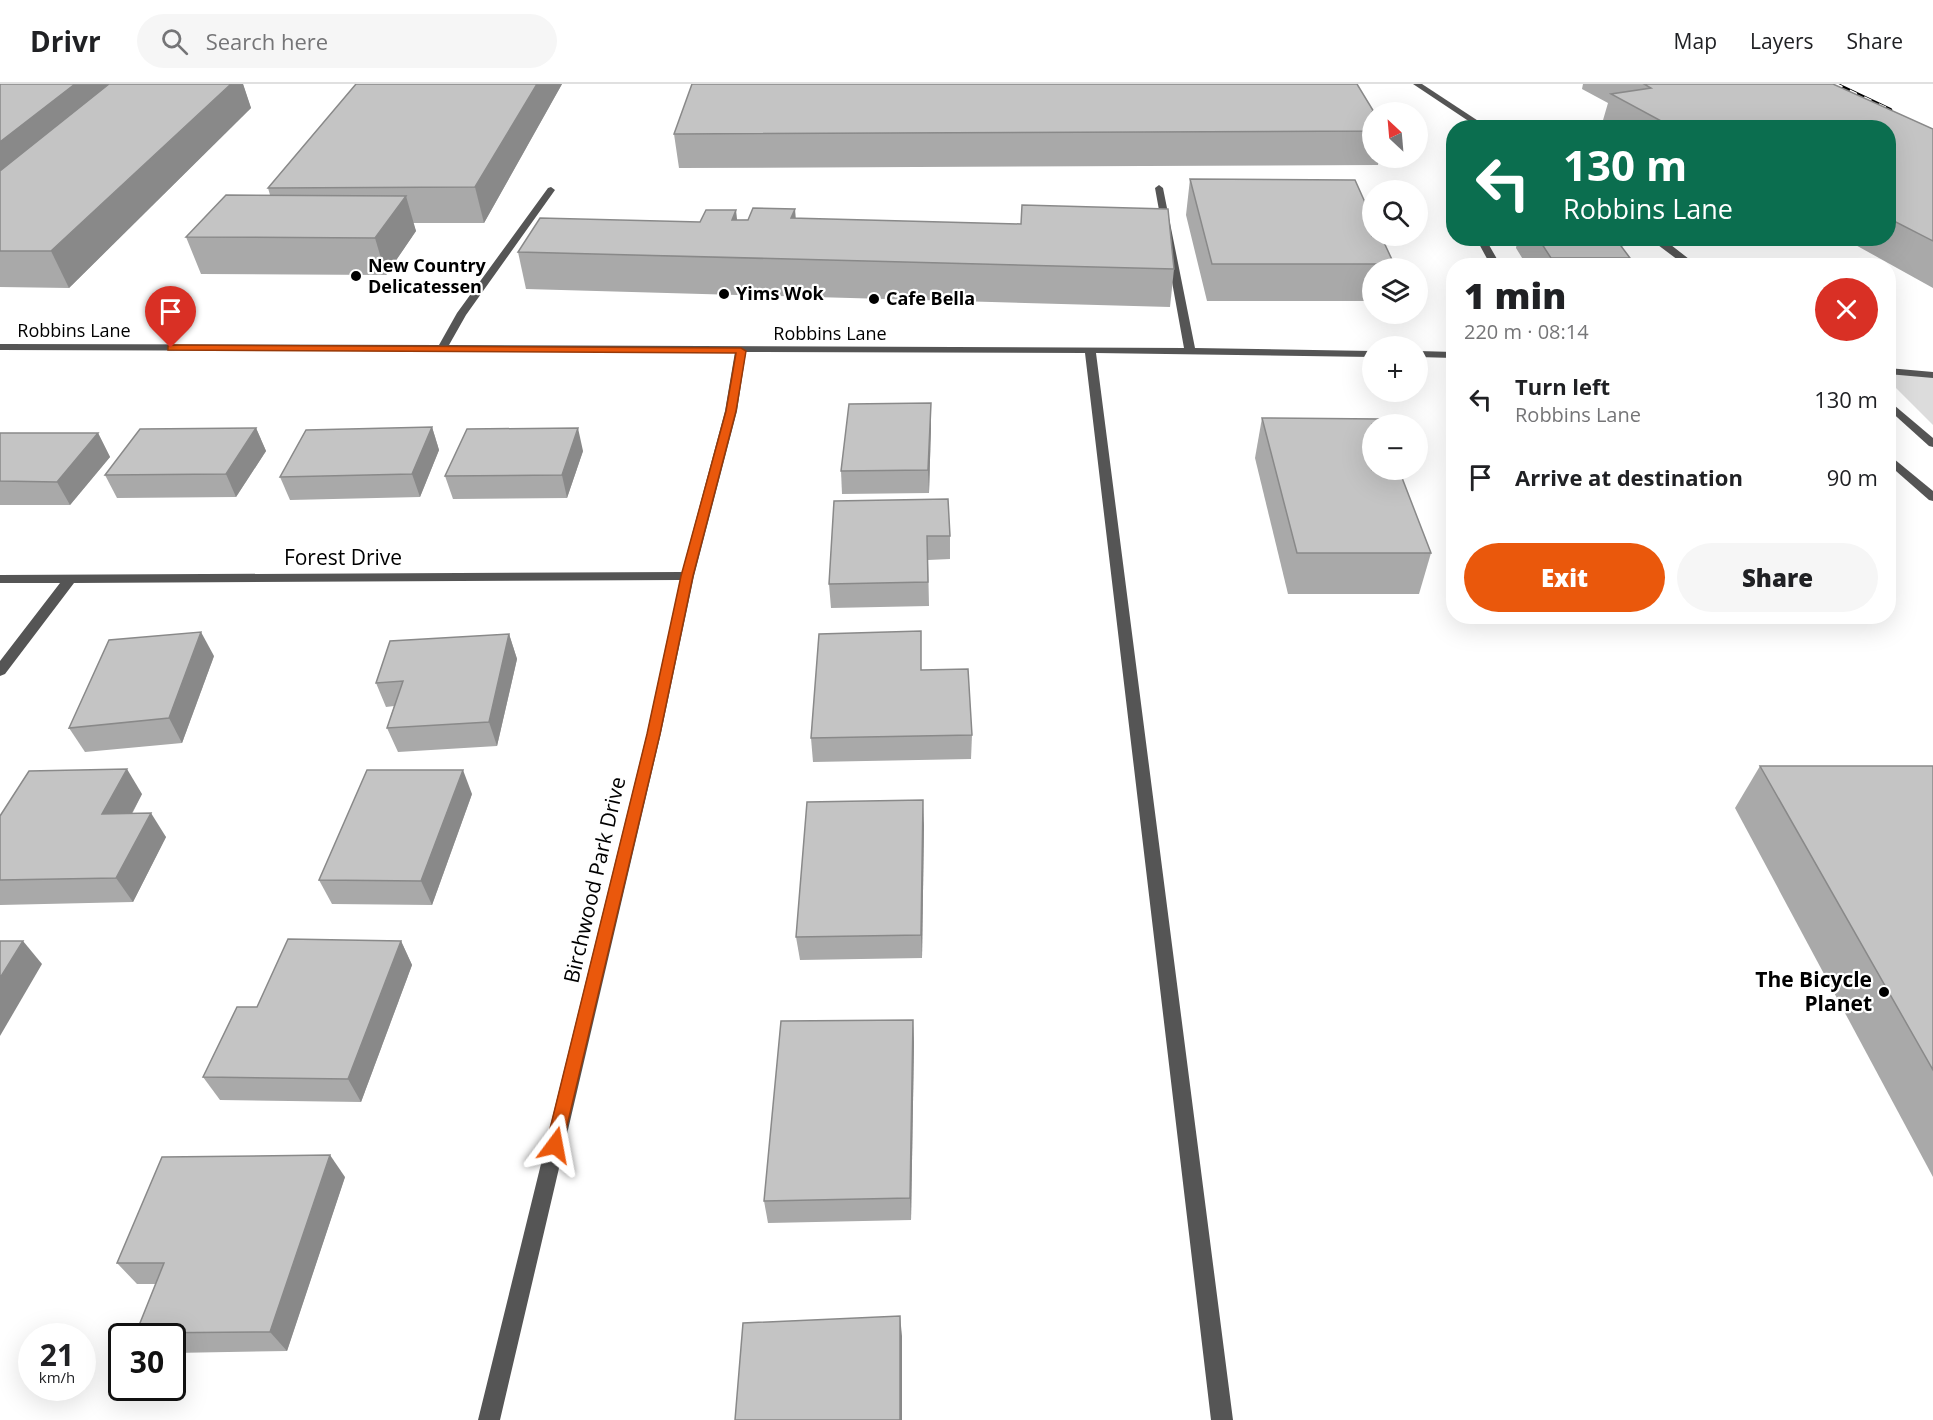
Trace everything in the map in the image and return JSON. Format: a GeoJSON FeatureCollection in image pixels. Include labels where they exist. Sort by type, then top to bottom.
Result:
{"type":"FeatureCollection","features":[{"type":"Feature","properties":{"kind":"street"},"geometry":{"type":"LineString","coordinates":[[1417,84],[1473,120]]}},
{"type":"Feature","properties":{"kind":"street"},"geometry":{"type":"LineString","coordinates":[[1159,188],[1190,351]]}},
{"type":"Feature","properties":{"kind":"street"},"geometry":{"type":"LineString","coordinates":[[441,350],[461,315],[551,190]]}},
{"type":"Feature","properties":{"kind":"street"},"geometry":{"type":"LineString","coordinates":[[1598,246],[1608,256]]}},
{"type":"Feature","properties":{"kind":"street"},"geometry":{"type":"LineString","coordinates":[[1665,246],[1682,258]]}},
{"type":"Feature","properties":{"kind":"street","name":"Robbins Lane"},"geometry":{"type":"LineString","coordinates":[[0,347],[741,351],[1090,350],[1362,354]]}},
{"type":"Feature","properties":{"kind":"street"},"geometry":{"type":"LineString","coordinates":[[1090,350],[1222,1420]]}},
{"type":"Feature","properties":{"kind":"street","name":"Birchwood Park Drive"},"geometry":{"type":"LineString","coordinates":[[489,1420],[651,745],[687,576],[731,411],[741,351]]}},
{"type":"Feature","properties":{"kind":"street"},"geometry":{"type":"LineString","coordinates":[[1428,354],[1446,355]]}},
{"type":"Feature","properties":{"kind":"street"},"geometry":{"type":"LineString","coordinates":[[1896,372],[1933,375]]}},
{"type":"Feature","properties":{"kind":"street"},"geometry":{"type":"LineString","coordinates":[[1896,410],[1933,444]]}},
{"type":"Feature","properties":{"kind":"street"},"geometry":{"type":"LineString","coordinates":[[1896,464],[1933,497]]}},
{"type":"Feature","properties":{"kind":"street","name":"Forest Drive"},"geometry":{"type":"LineString","coordinates":[[0,579],[687,576]]}},
{"type":"Feature","properties":{"kind":"street"},"geometry":{"type":"LineString","coordinates":[[0,671],[70,579]]}},
{"type":"Feature","properties":{"kind":"shaded area"},"geometry":{"type":"Polygon","coordinates":[[[1896,373],[1933,375],[1933,425],[1896,388],[1896,373]]]}},
{"type":"Feature","properties":{"kind":"building"},"geometry":{"type":"Polygon","coordinates":[[[0,84],[75,84],[0,142],[0,84]]]}},
{"type":"Feature","properties":{"kind":"building"},"geometry":{"type":"Polygon","coordinates":[[[109,84],[231,84],[51,251],[0,251],[0,171],[109,84]]]}},
{"type":"Feature","properties":{"kind":"building"},"geometry":{"type":"Polygon","coordinates":[[[356,84],[537,84],[475,187],[268,188],[356,84]]]}},
{"type":"Feature","properties":{"kind":"building"},"geometry":{"type":"Polygon","coordinates":[[[692,84],[1357,84],[1368,102],[1362,102],[1362,131],[674,134],[692,84]]]}},
{"type":"Feature","properties":{"kind":"building"},"geometry":{"type":"Polygon","coordinates":[[[1644,84],[1833,84],[1933,129],[1933,241],[1896,222],[1896,120],[1659,120],[1611,94],[1651,88],[1644,84]]]}},
{"type":"Feature","properties":{"kind":"building"},"geometry":{"type":"Polygon","coordinates":[[[1190,179],[1355,180],[1362,196],[1362,246],[1386,246],[1391,258],[1362,258],[1362,264],[1212,264],[1190,179]]]}},
{"type":"Feature","properties":{"kind":"building"},"geometry":{"type":"Polygon","coordinates":[[[226,195],[406,196],[375,238],[186,237],[226,195]]]}},
{"type":"Feature","properties":{"kind":"building"},"geometry":{"type":"Polygon","coordinates":[[[1022,205],[1168,209],[1174,269],[518,252],[540,218],[700,222],[706,210],[736,210],[732,220],[748,220],[753,208],[795,209],[791,218],[1021,224],[1022,205]]]}},
{"type":"Feature","properties":{"kind":"building"},"geometry":{"type":"Polygon","coordinates":[[[1543,246],[1621,246],[1630,258],[1551,258],[1543,246]]]}},
{"type":"Feature","properties":{"kind":"building"},"geometry":{"type":"Polygon","coordinates":[[[931,403],[928,470],[841,471],[849,404],[931,403]]]}},
{"type":"Feature","properties":{"kind":"building"},"geometry":{"type":"Polygon","coordinates":[[[1262,418],[1362,419],[1362,480],[1403,480],[1431,553],[1297,553],[1262,418]]]}},
{"type":"Feature","properties":{"kind":"building"},"geometry":{"type":"Polygon","coordinates":[[[432,427],[412,474],[280,477],[306,430],[432,427]]]}},
{"type":"Feature","properties":{"kind":"building"},"geometry":{"type":"Polygon","coordinates":[[[256,428],[226,474],[105,475],[140,429],[256,428]]]}},
{"type":"Feature","properties":{"kind":"building"},"geometry":{"type":"Polygon","coordinates":[[[578,428],[562,475],[445,476],[467,429],[578,428]]]}},
{"type":"Feature","properties":{"kind":"building"},"geometry":{"type":"Polygon","coordinates":[[[0,433],[98,433],[57,482],[0,481],[0,433]]]}},
{"type":"Feature","properties":{"kind":"building"},"geometry":{"type":"Polygon","coordinates":[[[948,499],[950,536],[927,536],[928,582],[829,584],[834,501],[948,499]]]}},
{"type":"Feature","properties":{"kind":"building"},"geometry":{"type":"Polygon","coordinates":[[[921,631],[921,670],[968,669],[972,735],[811,738],[819,634],[921,631]]]}},
{"type":"Feature","properties":{"kind":"building"},"geometry":{"type":"Polygon","coordinates":[[[201,632],[169,718],[69,728],[109,640],[201,632]]]}},
{"type":"Feature","properties":{"kind":"building"},"geometry":{"type":"Polygon","coordinates":[[[509,634],[489,722],[387,728],[403,681],[376,683],[390,641],[509,634]]]}},
{"type":"Feature","properties":{"kind":"building"},"geometry":{"type":"Polygon","coordinates":[[[1760,766],[1933,766],[1933,1070],[1760,766]]]}},
{"type":"Feature","properties":{"kind":"building"},"geometry":{"type":"Polygon","coordinates":[[[127,769],[102,814],[151,813],[116,878],[0,880],[0,816],[29,771],[127,769]]]}},
{"type":"Feature","properties":{"kind":"building"},"geometry":{"type":"Polygon","coordinates":[[[367,770],[463,770],[421,881],[319,880],[367,770]]]}},
{"type":"Feature","properties":{"kind":"building"},"geometry":{"type":"Polygon","coordinates":[[[923,800],[921,935],[796,937],[807,802],[923,800]]]}},
{"type":"Feature","properties":{"kind":"building"},"geometry":{"type":"Polygon","coordinates":[[[288,939],[401,941],[348,1079],[203,1077],[237,1007],[257,1007],[288,939]]]}},
{"type":"Feature","properties":{"kind":"building"},"geometry":{"type":"Polygon","coordinates":[[[0,941],[23,941],[0,978],[0,941]]]}},
{"type":"Feature","properties":{"kind":"building"},"geometry":{"type":"Polygon","coordinates":[[[913,1020],[910,1198],[764,1201],[781,1021],[913,1020]]]}},
{"type":"Feature","properties":{"kind":"building"},"geometry":{"type":"Polygon","coordinates":[[[330,1155],[270,1332],[186,1333],[186,1323],[140,1323],[164,1263],[117,1263],[162,1157],[330,1155]]]}},
{"type":"Feature","properties":{"kind":"building"},"geometry":{"type":"Polygon","coordinates":[[[900,1316],[900,1420],[735,1420],[743,1323],[900,1316]]]}},
{"type":"Feature","properties":{"kind":"railway"},"geometry":{"type":"LineString","coordinates":[[1835,84],[1890,110]]}},
{"type":"Feature","properties":{"kind":"place","name":"New Country Delicatessen"},"geometry":{"type":"Point","coordinates":[356,276]}},
{"type":"Feature","properties":{"kind":"place","name":"Yims Wok"},"geometry":{"type":"Point","coordinates":[724,294]}},
{"type":"Feature","properties":{"kind":"place","name":"Cafe Bella"},"geometry":{"type":"Point","coordinates":[874,299]}},
{"type":"Feature","properties":{"kind":"place","name":"The Bicycle Planet"},"geometry":{"type":"Point","coordinates":[1884,992]}},
{"type":"Feature","properties":{"kind":"route"},"geometry":{"type":"LineString","coordinates":[[171,348],[741,351],[731,411],[687,576],[654,734],[555,1145]]}}]}
